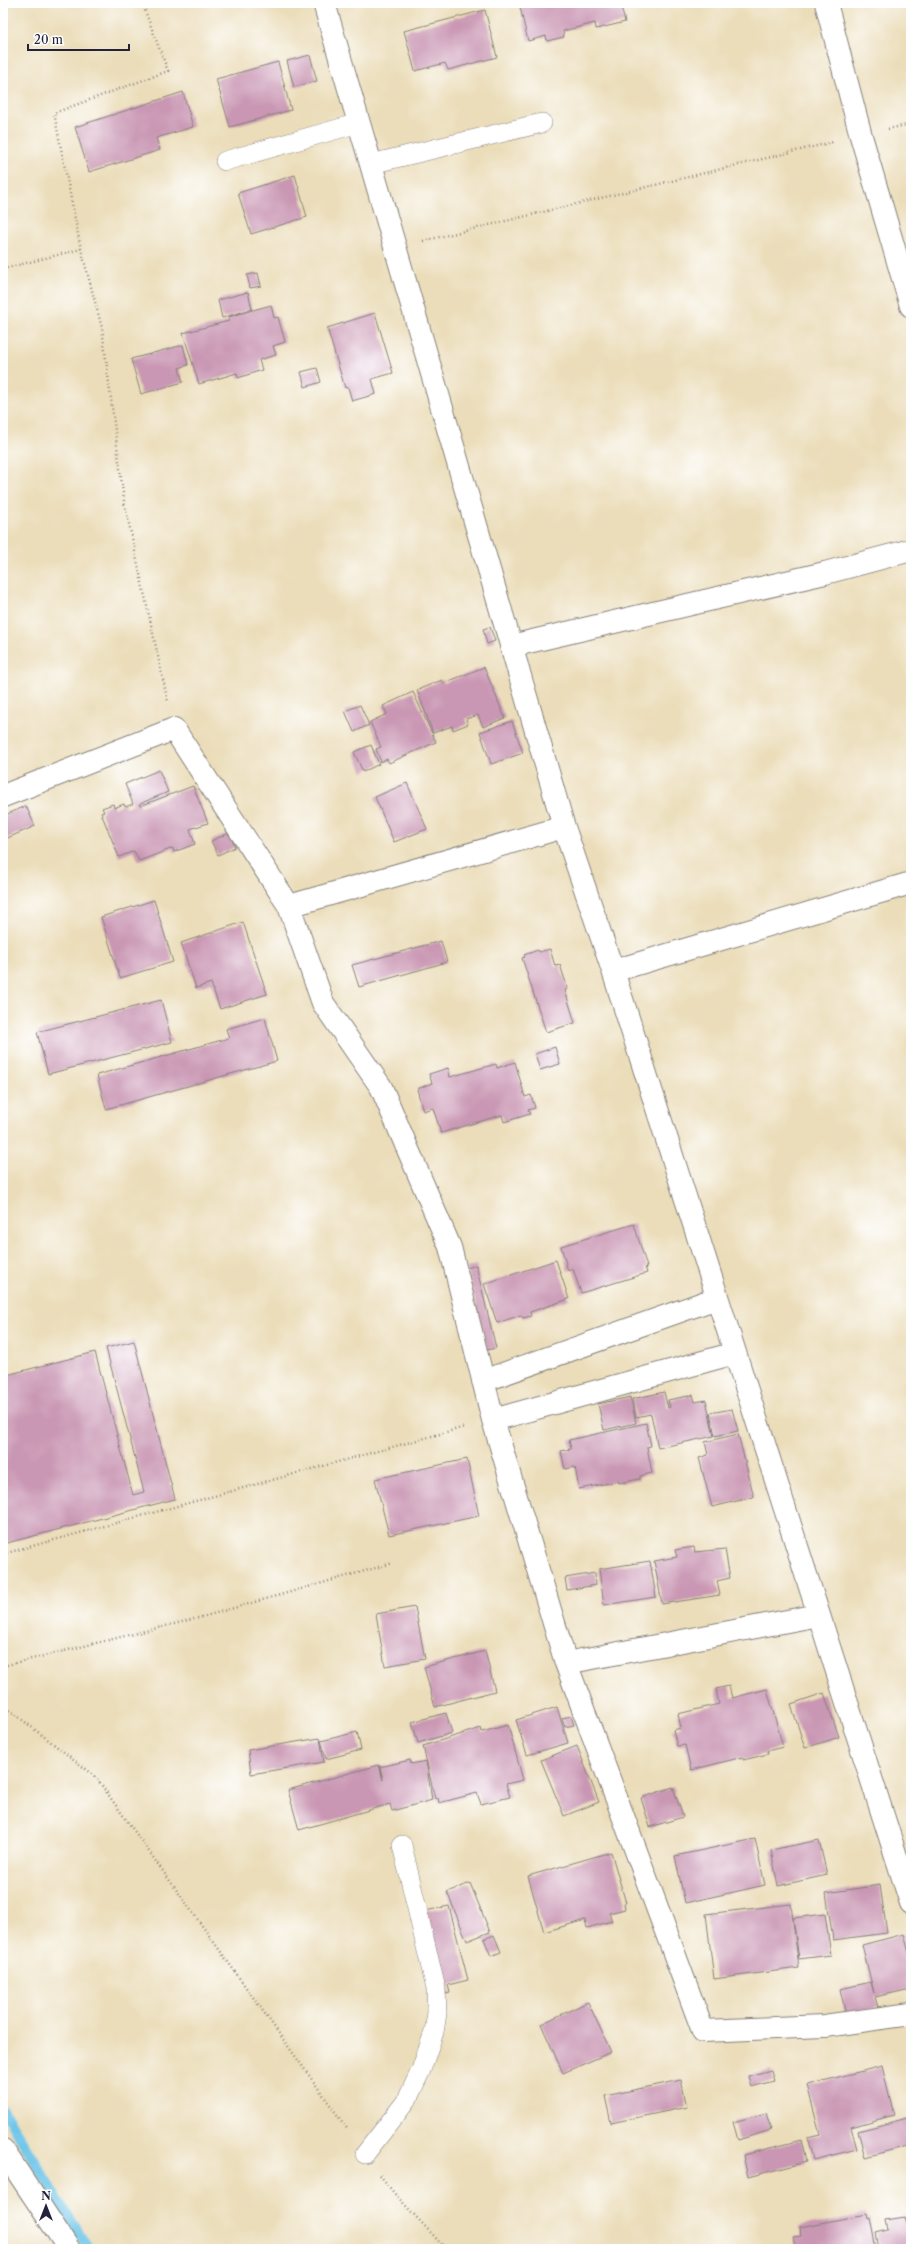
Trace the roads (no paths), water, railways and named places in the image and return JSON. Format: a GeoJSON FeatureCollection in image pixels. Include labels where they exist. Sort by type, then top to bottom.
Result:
{"type":"FeatureCollection","features":[{"type":"Feature","properties":{"kind":"street"},"geometry":{"type":"LineString","coordinates":[[324,3],[564,826],[613,971],[911,1902]]}},
{"type":"Feature","properties":{"kind":"street"},"geometry":{"type":"LineString","coordinates":[[826,3],[861,136],[911,306]]}},
{"type":"Feature","properties":{"kind":"street"},"geometry":{"type":"LineString","coordinates":[[511,646],[825,573],[911,550]]}},
{"type":"Feature","properties":{"kind":"street"},"geometry":{"type":"LineString","coordinates":[[3,796],[174,729],[289,906],[323,1003],[381,1086],[450,1247],[493,1420],[566,1664],[702,2031],[824,2026],[911,2014]]}},
{"type":"Feature","properties":{"kind":"street"},"geometry":{"type":"LineString","coordinates":[[289,906],[564,826]]}},
{"type":"Feature","properties":{"kind":"street"},"geometry":{"type":"LineString","coordinates":[[613,971],[911,883]]}},
{"type":"Feature","properties":{"kind":"street"},"geometry":{"type":"LineString","coordinates":[[483,1381],[718,1298]]}},
{"type":"Feature","properties":{"kind":"street"},"geometry":{"type":"LineString","coordinates":[[493,1420],[735,1353]]}},
{"type":"Feature","properties":{"kind":"street"},"geometry":{"type":"LineString","coordinates":[[566,1664],[819,1615]]}},
{"type":"Feature","properties":{"kind":"street"},"geometry":{"type":"LineString","coordinates":[[3,2150],[69,2249]]}},
{"type":"Feature","properties":{"kind":"lane"},"geometry":{"type":"LineString","coordinates":[[225,161],[359,123]]}},
{"type":"Feature","properties":{"kind":"lane"},"geometry":{"type":"LineString","coordinates":[[371,164],[542,123]]}},
{"type":"Feature","properties":{"kind":"lane"},"geometry":{"type":"LineString","coordinates":[[365,2154],[407,2100],[421,2070],[434,2032],[437,2013],[436,1989],[402,1845]]}},
{"type":"Feature","properties":{"kind":"waterway"},"geometry":{"type":"LineString","coordinates":[[3,2110],[89,2249]]}}]}
